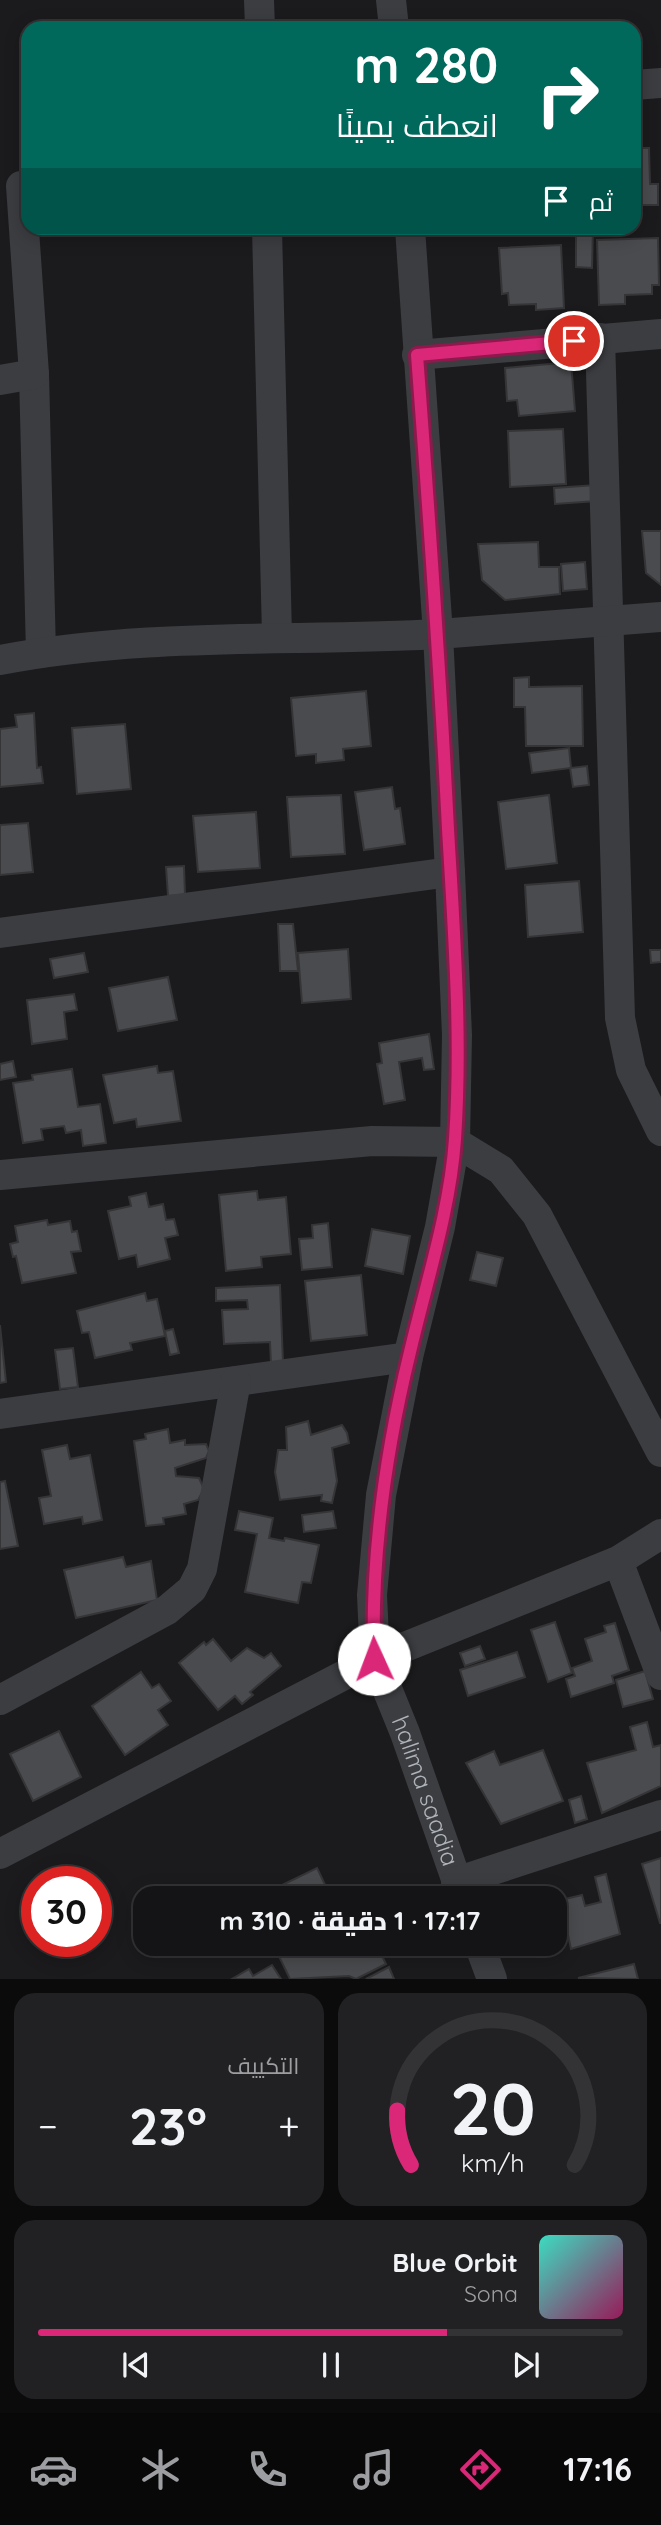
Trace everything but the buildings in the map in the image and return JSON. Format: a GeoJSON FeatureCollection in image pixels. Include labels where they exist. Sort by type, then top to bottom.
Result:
{"type":"FeatureCollection","features":[{"type":"Feature","properties":{"kind":"street"},"geometry":{"type":"LineString","coordinates":[[259,0],[260,21]]}},
{"type":"Feature","properties":{"kind":"street"},"geometry":{"type":"LineString","coordinates":[[391,0],[393,21]]}},
{"type":"Feature","properties":{"kind":"street"},"geometry":{"type":"LineString","coordinates":[[641,84],[661,83]]}},
{"type":"Feature","properties":{"kind":"street"},"geometry":{"type":"LineString","coordinates":[[16,186],[34,374],[41,653]]}},
{"type":"Feature","properties":{"kind":"street"},"geometry":{"type":"LineString","coordinates":[[267,235],[277,636]]}},
{"type":"Feature","properties":{"kind":"street","name":"halima saadia"},"geometry":{"type":"LineString","coordinates":[[410,235],[438,634],[450,872],[457,1035],[455,1142],[440,1227],[408,1357],[381,1495],[372,1595],[374,1659],[405,1733],[458,1886]]}},
{"type":"Feature","properties":{"kind":"street"},"geometry":{"type":"LineString","coordinates":[[417,355],[661,334]]}},
{"type":"Feature","properties":{"kind":"street"},"geometry":{"type":"LineString","coordinates":[[600,338],[606,620],[620,1018],[631,1070],[661,1131]]}},
{"type":"Feature","properties":{"kind":"street"},"geometry":{"type":"LineString","coordinates":[[0,380],[34,374]]}},
{"type":"Feature","properties":{"kind":"street"},"geometry":{"type":"LineString","coordinates":[[0,660],[41,653],[277,636],[438,634],[661,617]]}},
{"type":"Feature","properties":{"kind":"street"},"geometry":{"type":"LineString","coordinates":[[0,933],[450,872]]}},
{"type":"Feature","properties":{"kind":"street"},"geometry":{"type":"LineString","coordinates":[[0,1175],[372,1141],[455,1142],[501,1170],[537,1215],[661,1452]]}},
{"type":"Feature","properties":{"kind":"street"},"geometry":{"type":"LineString","coordinates":[[0,1414],[408,1357]]}},
{"type":"Feature","properties":{"kind":"street"},"geometry":{"type":"LineString","coordinates":[[0,1700],[167,1610],[192,1589],[202,1569],[236,1381]]}},
{"type":"Feature","properties":{"kind":"street"},"geometry":{"type":"LineString","coordinates":[[0,1854],[374,1659],[618,1561],[661,1534]]}},
{"type":"Feature","properties":{"kind":"street"},"geometry":{"type":"LineString","coordinates":[[618,1561],[661,1675]]}},
{"type":"Feature","properties":{"kind":"street"},"geometry":{"type":"LineString","coordinates":[[470,1886],[661,1815]]}},
{"type":"Feature","properties":{"kind":"street"},"geometry":{"type":"LineString","coordinates":[[483,1956],[492,1979]]}},
{"type":"Feature","properties":{"kind":"route"},"geometry":{"type":"LineString","coordinates":[[374,1659],[372,1595],[381,1495],[408,1357],[440,1227],[455,1142],[457,1035],[449,846],[438,634],[417,355],[574,341]]}}]}
